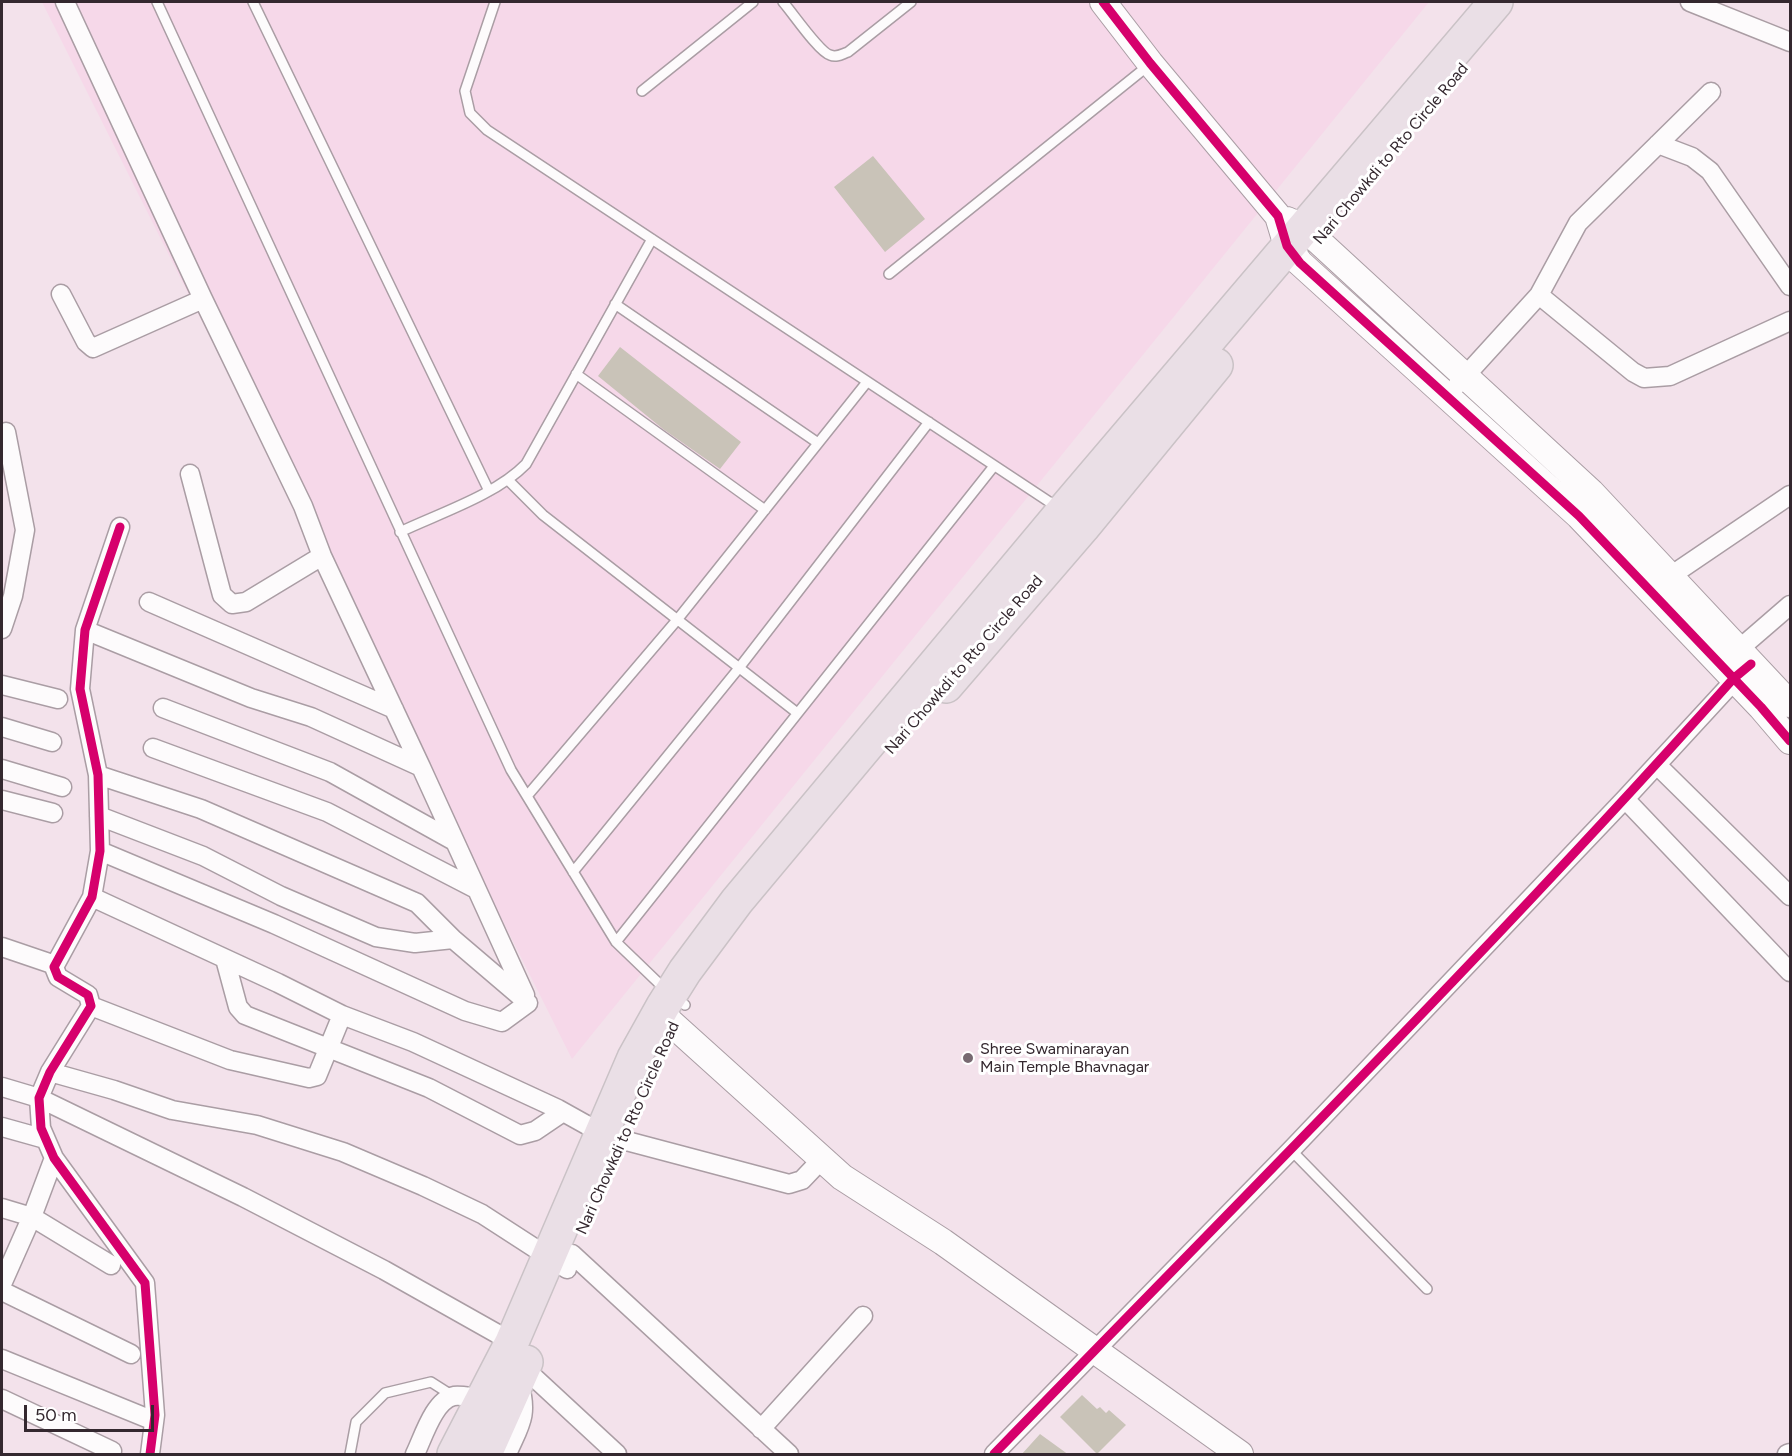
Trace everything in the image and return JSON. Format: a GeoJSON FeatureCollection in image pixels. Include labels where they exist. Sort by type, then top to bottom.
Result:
{"type":"FeatureCollection","features":[{"type":"Feature","properties":{"kind":"highway"},"geometry":{"type":"LineString","coordinates":[[1297,239],[1496,2]]}},
{"type":"Feature","properties":{"kind":"highway","name":"Nari Chowkdi to Rto Circle Road"},"geometry":{"type":"LineString","coordinates":[[505,1376],[547,1310],[562,1260],[610,1136],[672,1009],[1073,519],[1297,239],[1519,2]]}},
{"type":"Feature","properties":{"kind":"highway"},"geometry":{"type":"LineString","coordinates":[[454,1455],[505,1376]]}},
{"type":"Feature","properties":{"kind":"highway"},"geometry":{"type":"LineString","coordinates":[[485,1455],[505,1376]]}},
{"type":"Feature","properties":{"kind":"street"},"geometry":{"type":"LineString","coordinates":[[65,2],[203,299],[303,506],[322,556],[421,766],[474,888],[528,1003]]}},
{"type":"Feature","properties":{"kind":"street"},"geometry":{"type":"LineString","coordinates":[[1103,2],[1150,63],[1297,239],[1448,397],[1741,664],[1791,704]]}},
{"type":"Feature","properties":{"kind":"street"},"geometry":{"type":"LineString","coordinates":[[1690,2],[1791,42]]}},
{"type":"Feature","properties":{"kind":"street"},"geometry":{"type":"LineString","coordinates":[[1448,397],[1464,376],[1539,295],[1578,223],[1711,92]]}},
{"type":"Feature","properties":{"kind":"street"},"geometry":{"type":"LineString","coordinates":[[1658,144],[1692,157],[1710,171],[1791,286]]}},
{"type":"Feature","properties":{"kind":"street"},"geometry":{"type":"LineString","coordinates":[[1297,239],[1464,376],[1591,492],[1669,577],[1741,664],[1761,706],[1791,741]]}},
{"type":"Feature","properties":{"kind":"street"},"geometry":{"type":"LineString","coordinates":[[61,294],[86,342],[93,348],[203,299]]}},
{"type":"Feature","properties":{"kind":"street"},"geometry":{"type":"LineString","coordinates":[[1539,295],[1633,372],[1644,378],[1670,376],[1791,321]]}},
{"type":"Feature","properties":{"kind":"street"},"geometry":{"type":"LineString","coordinates":[[2,629],[13,596],[25,530],[6,432]]}},
{"type":"Feature","properties":{"kind":"street"},"geometry":{"type":"LineString","coordinates":[[190,474],[222,595],[232,604],[246,602],[322,556]]}},
{"type":"Feature","properties":{"kind":"street"},"geometry":{"type":"LineString","coordinates":[[1669,577],[1791,495]]}},
{"type":"Feature","properties":{"kind":"street"},"geometry":{"type":"LineString","coordinates":[[57,971],[92,897],[100,851],[98,774],[80,688],[85,630],[120,527]]}},
{"type":"Feature","properties":{"kind":"street"},"geometry":{"type":"LineString","coordinates":[[149,602],[394,709]]}},
{"type":"Feature","properties":{"kind":"street"},"geometry":{"type":"LineString","coordinates":[[994,1455],[1291,1149],[1657,765],[1791,605]]}},
{"type":"Feature","properties":{"kind":"street"},"geometry":{"type":"LineString","coordinates":[[85,630],[251,698],[311,717],[421,766]]}},
{"type":"Feature","properties":{"kind":"street"},"geometry":{"type":"LineString","coordinates":[[2,685],[58,699]]}},
{"type":"Feature","properties":{"kind":"street"},"geometry":{"type":"LineString","coordinates":[[163,708],[330,772],[453,841]]}},
{"type":"Feature","properties":{"kind":"street"},"geometry":{"type":"LineString","coordinates":[[2,727],[52,742]]}},
{"type":"Feature","properties":{"kind":"street"},"geometry":{"type":"LineString","coordinates":[[153,748],[327,812],[474,888]]}},
{"type":"Feature","properties":{"kind":"street"},"geometry":{"type":"LineString","coordinates":[[1657,765],[1789,892]]}},
{"type":"Feature","properties":{"kind":"street"},"geometry":{"type":"LineString","coordinates":[[2,769],[62,787]]}},
{"type":"Feature","properties":{"kind":"street"},"geometry":{"type":"LineString","coordinates":[[98,774],[201,809],[417,903],[453,939],[528,1003]]}},
{"type":"Feature","properties":{"kind":"street"},"geometry":{"type":"LineString","coordinates":[[1625,799],[1791,972]]}},
{"type":"Feature","properties":{"kind":"street"},"geometry":{"type":"LineString","coordinates":[[2,800],[53,813]]}},
{"type":"Feature","properties":{"kind":"street"},"geometry":{"type":"LineString","coordinates":[[99,816],[203,856],[290,900],[376,937],[415,943],[453,939]]}},
{"type":"Feature","properties":{"kind":"street"},"geometry":{"type":"LineString","coordinates":[[100,851],[274,924],[465,1011],[502,1022],[528,1003]]}},
{"type":"Feature","properties":{"kind":"street"},"geometry":{"type":"LineString","coordinates":[[92,897],[342,1015],[413,1042],[610,1136],[789,1184],[802,1180],[822,1159]]}},
{"type":"Feature","properties":{"kind":"street"},"geometry":{"type":"LineString","coordinates":[[2,947],[57,971],[89,1000],[230,1060],[309,1078],[317,1076],[342,1015]]}},
{"type":"Feature","properties":{"kind":"street"},"geometry":{"type":"LineString","coordinates":[[225,959],[238,1007],[245,1015],[429,1088],[520,1135],[535,1131],[563,1112]]}},
{"type":"Feature","properties":{"kind":"street"},"geometry":{"type":"LineString","coordinates":[[89,1000],[50,1072],[39,1098],[41,1128],[54,1158],[145,1283],[154,1421],[150,1455]]}},
{"type":"Feature","properties":{"kind":"street"},"geometry":{"type":"LineString","coordinates":[[672,1009],[842,1177],[943,1242],[1240,1455]]}},
{"type":"Feature","properties":{"kind":"street"},"geometry":{"type":"LineString","coordinates":[[50,1072],[114,1090],[172,1110],[257,1125],[343,1152],[482,1214],[562,1260],[789,1455]]}},
{"type":"Feature","properties":{"kind":"street"},"geometry":{"type":"LineString","coordinates":[[2,1087],[39,1098],[253,1202],[384,1270],[505,1376],[617,1455]]}},
{"type":"Feature","properties":{"kind":"street"},"geometry":{"type":"LineString","coordinates":[[2,1128],[45,1139]]}},
{"type":"Feature","properties":{"kind":"street"},"geometry":{"type":"LineString","coordinates":[[2,1284],[32,1217],[54,1158]]}},
{"type":"Feature","properties":{"kind":"street"},"geometry":{"type":"LineString","coordinates":[[2,1208],[32,1217],[111,1265]]}},
{"type":"Feature","properties":{"kind":"street"},"geometry":{"type":"LineString","coordinates":[[2,1291],[131,1354]]}},
{"type":"Feature","properties":{"kind":"street"},"geometry":{"type":"LineString","coordinates":[[761,1429],[863,1316]]}},
{"type":"Feature","properties":{"kind":"street"},"geometry":{"type":"LineString","coordinates":[[2,1359],[154,1421]]}},
{"type":"Feature","properties":{"kind":"street"},"geometry":{"type":"LineString","coordinates":[[415,1455],[434,1413],[443,1402],[505,1376]]}},
{"type":"Feature","properties":{"kind":"street"},"geometry":{"type":"LineString","coordinates":[[505,1376],[525,1401],[524,1416],[507,1455]]}},
{"type":"Feature","properties":{"kind":"street"},"geometry":{"type":"LineString","coordinates":[[2,1399],[112,1451]]}},
{"type":"Feature","properties":{"kind":"lane"},"geometry":{"type":"LineString","coordinates":[[157,2],[503,754],[615,942],[672,1009]]}},
{"type":"Feature","properties":{"kind":"lane"},"geometry":{"type":"LineString","coordinates":[[253,2],[489,491]]}},
{"type":"Feature","properties":{"kind":"lane"},"geometry":{"type":"LineString","coordinates":[[495,2],[465,92],[470,113],[487,130],[1073,519]]}},
{"type":"Feature","properties":{"kind":"lane"},"geometry":{"type":"LineString","coordinates":[[642,91],[753,2]]}},
{"type":"Feature","properties":{"kind":"lane"},"geometry":{"type":"LineString","coordinates":[[783,2],[821,49],[829,55],[838,56],[848,52],[911,2]]}},
{"type":"Feature","properties":{"kind":"lane"},"geometry":{"type":"LineString","coordinates":[[889,274],[1150,63]]}},
{"type":"Feature","properties":{"kind":"lane"},"geometry":{"type":"LineString","coordinates":[[400,532],[489,491],[508,480],[526,464],[652,239]]}},
{"type":"Feature","properties":{"kind":"lane"},"geometry":{"type":"LineString","coordinates":[[615,304],[818,443]]}},
{"type":"Feature","properties":{"kind":"lane"},"geometry":{"type":"LineString","coordinates":[[576,374],[765,510]]}},
{"type":"Feature","properties":{"kind":"lane"},"geometry":{"type":"LineString","coordinates":[[527,796],[677,620],[867,382]]}},
{"type":"Feature","properties":{"kind":"lane"},"geometry":{"type":"LineString","coordinates":[[573,872],[739,668],[928,422]]}},
{"type":"Feature","properties":{"kind":"lane"},"geometry":{"type":"LineString","coordinates":[[615,942],[994,466]]}},
{"type":"Feature","properties":{"kind":"lane"},"geometry":{"type":"LineString","coordinates":[[508,480],[543,515],[796,712]]}},
{"type":"Feature","properties":{"kind":"lane"},"geometry":{"type":"LineString","coordinates":[[1291,1149],[1427,1289]]}},
{"type":"Feature","properties":{"kind":"lane"},"geometry":{"type":"LineString","coordinates":[[350,1455],[356,1422],[385,1393],[431,1382],[505,1376]]}},
{"type":"Feature","properties":{"kind":"shaded area"},"geometry":{"type":"Polygon","coordinates":[[[42,2],[1429,2],[572,1059],[42,2]]]}},
{"type":"Feature","properties":{"kind":"building"},"geometry":{"type":"Polygon","coordinates":[[[873,156],[925,219],[885,252],[834,187],[873,156]]]}},
{"type":"Feature","properties":{"kind":"building"},"geometry":{"type":"Polygon","coordinates":[[[620,347],[741,442],[720,469],[663,429],[598,376],[620,347]]]}},
{"type":"Feature","properties":{"kind":"building"},"geometry":{"type":"Polygon","coordinates":[[[1082,1395],[1097,1409],[1100,1407],[1106,1413],[1109,1410],[1126,1425],[1097,1454],[1060,1417],[1082,1395]]]}},
{"type":"Feature","properties":{"kind":"building"},"geometry":{"type":"Polygon","coordinates":[[[1040,1434],[1069,1455],[1021,1455],[1040,1434]]]}},
{"type":"Feature","properties":{"kind":"cycle path"},"geometry":{"type":"LineString","coordinates":[[1103,2],[1150,63],[1278,216],[1287,246],[1300,263],[1579,516],[1761,707],[1790,741]]}},
{"type":"Feature","properties":{"kind":"cycle path"},"geometry":{"type":"LineString","coordinates":[[120,527],[85,630],[80,689],[98,775],[100,851],[92,897],[54,967],[58,977],[88,995],[91,1006],[50,1072],[39,1098],[41,1128],[54,1158],[145,1283],[155,1415],[150,1454]]}},
{"type":"Feature","properties":{"kind":"cycle path"},"geometry":{"type":"LineString","coordinates":[[994,1454],[1460,974],[1733,679],[1751,664]]}},
{"type":"Feature","properties":{"kind":"place","name":"Shree Swaminarayan Main Temple Bhavnagar"},"geometry":{"type":"Point","coordinates":[968,1058]}}]}
